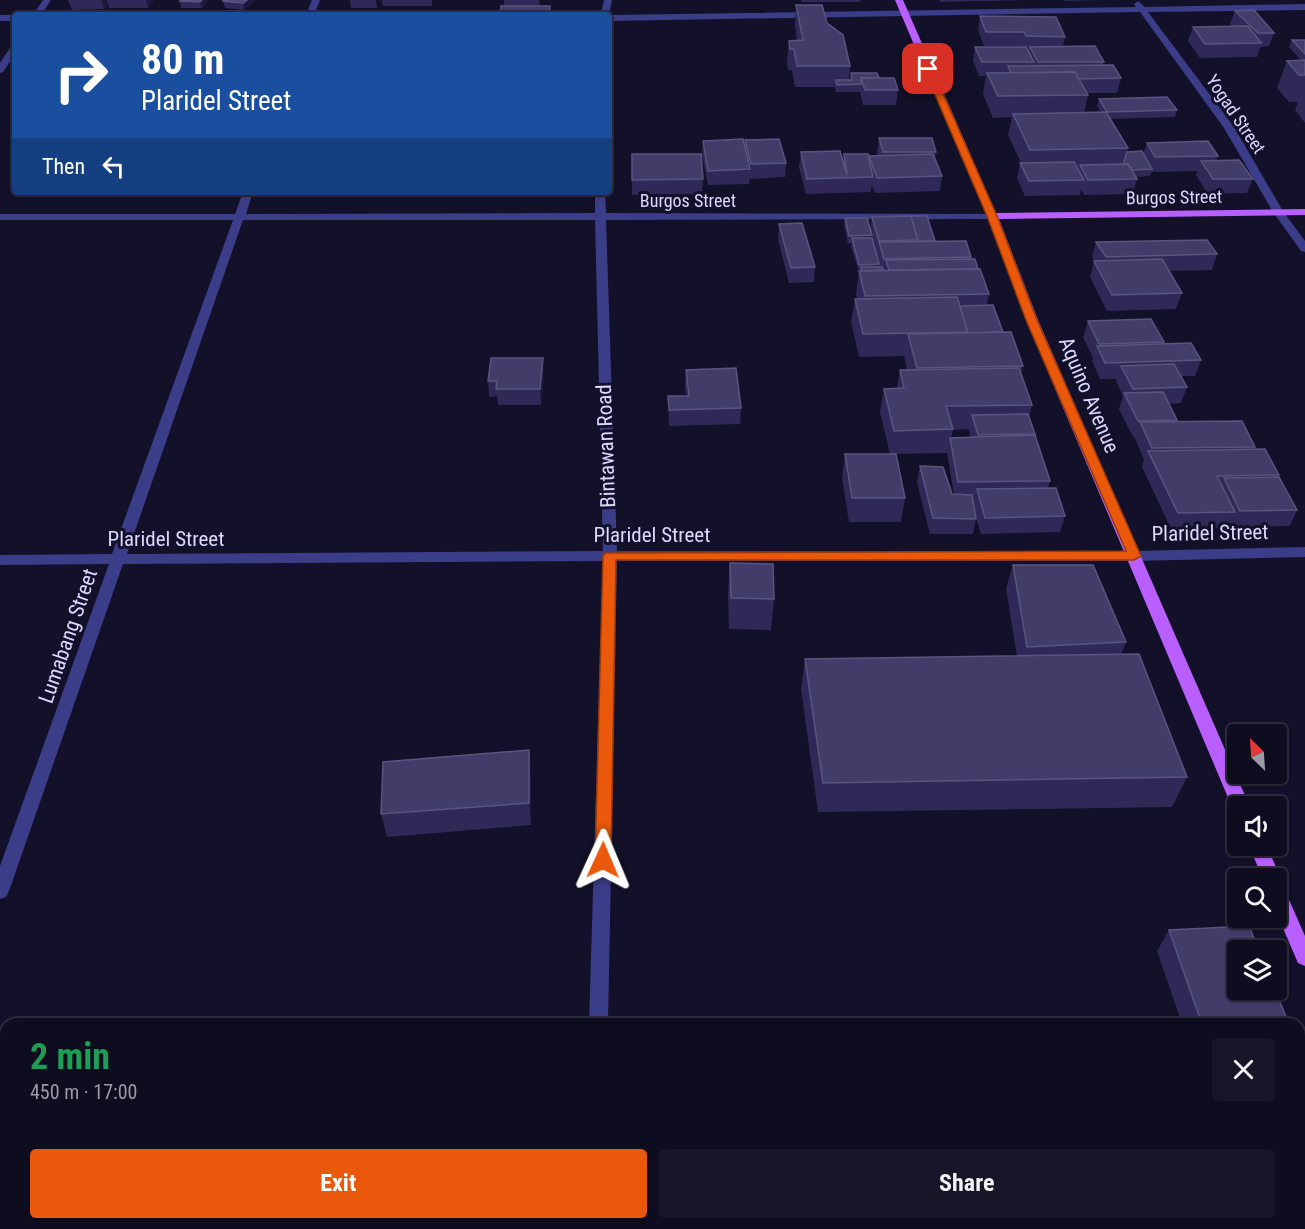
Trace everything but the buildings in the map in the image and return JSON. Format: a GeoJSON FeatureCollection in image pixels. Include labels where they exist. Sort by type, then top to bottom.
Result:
{"type":"FeatureCollection","features":[{"type":"Feature","properties":{"kind":"main road","name":"Aquino Avenue"},"geometry":{"type":"LineString","coordinates":[[900,0],[992,216],[1032,320],[1236,796]]}},
{"type":"Feature","properties":{"kind":"main road","name":"Burgos Street"},"geometry":{"type":"LineString","coordinates":[[992,216],[1305,212]]}},
{"type":"Feature","properties":{"kind":"main road"},"geometry":{"type":"LineString","coordinates":[[1287,915],[1305,957]]}},
{"type":"Feature","properties":{"kind":"street"},"geometry":{"type":"LineString","coordinates":[[612,18],[905,13],[1138,4],[1277,4],[1305,7]]}},
{"type":"Feature","properties":{"kind":"street","name":"Yogad Street"},"geometry":{"type":"LineString","coordinates":[[1138,4],[1229,127],[1278,212],[1305,249]]}},
{"type":"Feature","properties":{"kind":"street"},"geometry":{"type":"LineString","coordinates":[[0,70],[12,52]]}},
{"type":"Feature","properties":{"kind":"street","name":"Lumabang Street"},"geometry":{"type":"LineString","coordinates":[[0,891],[247,195]]}},
{"type":"Feature","properties":{"kind":"street","name":"Bintawan Road"},"geometry":{"type":"LineString","coordinates":[[599,1018],[610,556],[600,195]]}},
{"type":"Feature","properties":{"kind":"street","name":"Burgos Street"},"geometry":{"type":"LineString","coordinates":[[0,217],[992,216]]}},
{"type":"Feature","properties":{"kind":"street","name":"Plaridel Street"},"geometry":{"type":"LineString","coordinates":[[0,560],[610,556],[1134,556],[1305,552]]}},
{"type":"Feature","properties":{"kind":"route"},"geometry":{"type":"LineString","coordinates":[[603,860],[610,556],[1134,556],[1032,320],[992,216],[928,69]]}}]}
